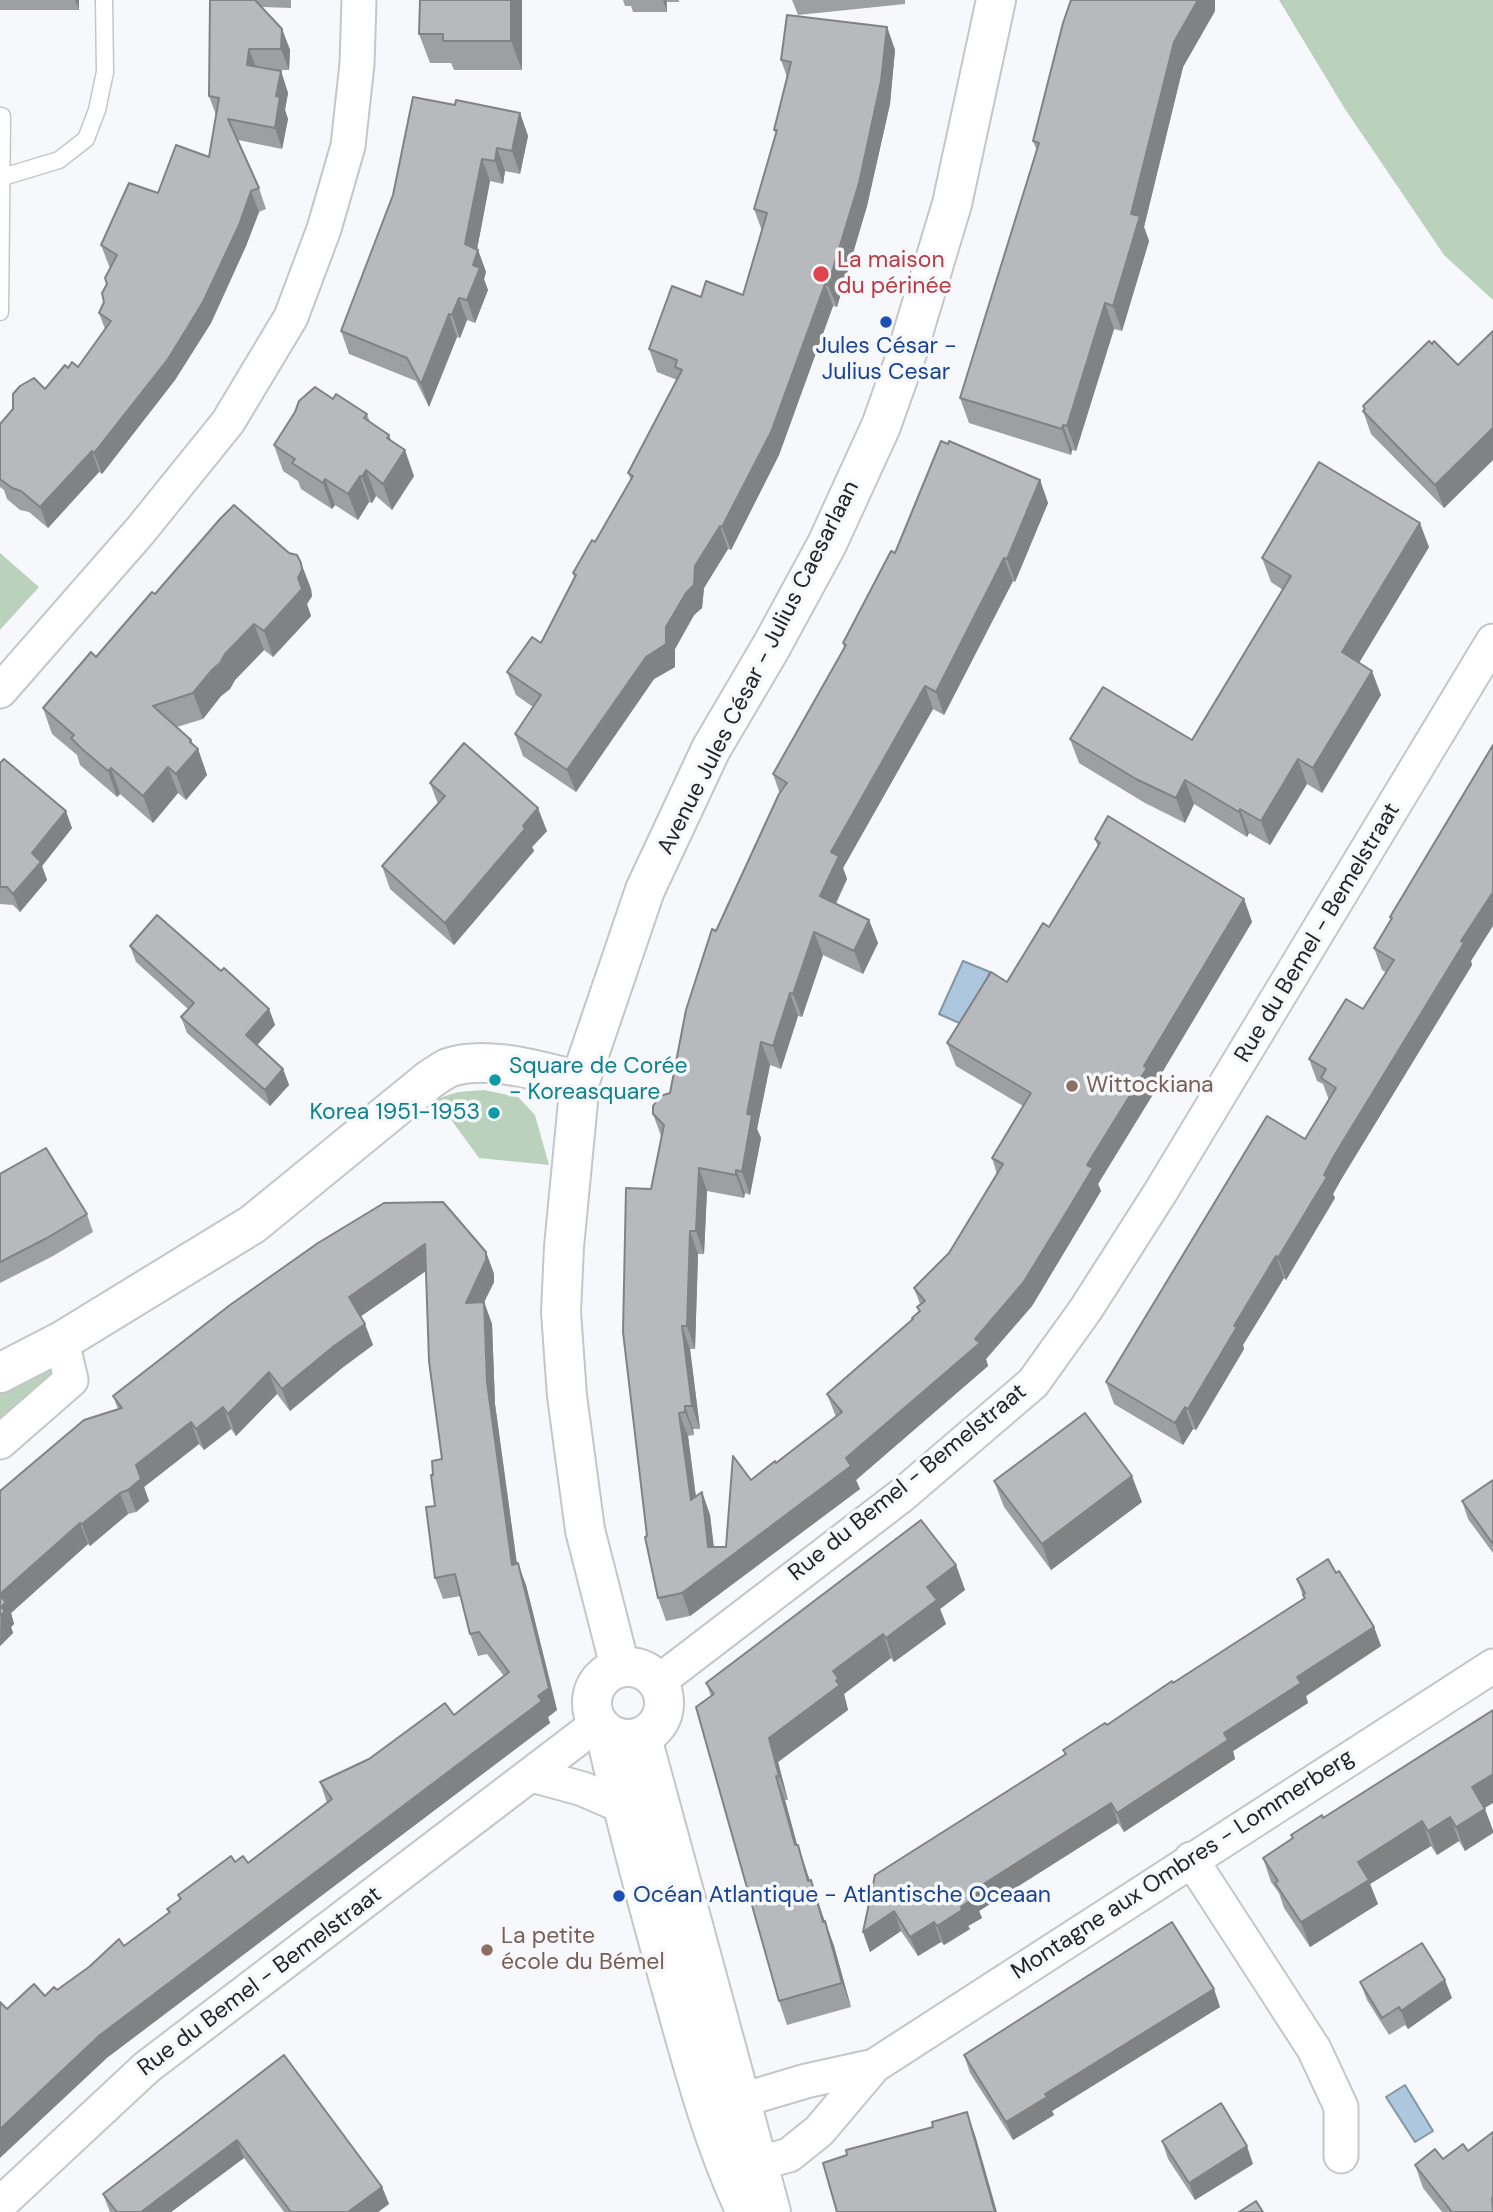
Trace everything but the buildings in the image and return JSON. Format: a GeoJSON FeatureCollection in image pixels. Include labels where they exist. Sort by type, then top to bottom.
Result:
{"type":"FeatureCollection","features":[{"type":"Feature","properties":{"kind":"street"},"geometry":{"type":"LineString","coordinates":[[0,691],[140,531],[228,422],[291,317],[324,229],[348,146],[357,64],[359,0]]}},
{"type":"Feature","properties":{"kind":"street","name":"Avenue Jules César - Julius Caesarlaan"},"geometry":{"type":"LineString","coordinates":[[620,1667],[585,1530],[566,1384],[561,1312],[564,1247],[580,1081],[645,890],[711,749],[827,544],[881,425],[911,341],[952,204],[994,1]]}},
{"type":"Feature","properties":{"kind":"street","name":"Rue du Bemel - Bemelstraat"},"geometry":{"type":"LineString","coordinates":[[658,1682],[901,1496],[1033,1383],[1086,1309],[1167,1181],[1493,641]]}},
{"type":"Feature","properties":{"kind":"street"},"geometry":{"type":"LineString","coordinates":[[0,1373],[62,1341],[253,1224],[429,1080],[448,1069],[477,1063],[528,1069],[580,1081]]}},
{"type":"Feature","properties":{"kind":"street"},"geometry":{"type":"LineString","coordinates":[[0,1443],[71,1380],[62,1341]]}},
{"type":"Feature","properties":{"kind":"street","name":"Montagne aux Ombres - Lommerberg"},"geometry":{"type":"LineString","coordinates":[[756,2164],[789,2155],[819,2131],[874,2066],[1493,1666]]}},
{"type":"Feature","properties":{"kind":"street"},"geometry":{"type":"LineString","coordinates":[[615,1731],[653,1730],[661,1720],[665,1707],[664,1694],[658,1682],[641,1669],[620,1667],[607,1673],[597,1684],[592,1697],[592,1711],[615,1731],[739,2101],[771,2212]]}},
{"type":"Feature","properties":{"kind":"street"},"geometry":{"type":"LineString","coordinates":[[615,1731],[622,1807],[716,2141],[746,2212]]}},
{"type":"Feature","properties":{"kind":"street","name":"Rue du Bemel - Bemelstraat"},"geometry":{"type":"LineString","coordinates":[[0,2204],[146,2067],[531,1775],[615,1731]]}},
{"type":"Feature","properties":{"kind":"street"},"geometry":{"type":"LineString","coordinates":[[531,1775],[583,1789],[622,1807]]}},
{"type":"Feature","properties":{"kind":"street"},"geometry":{"type":"LineString","coordinates":[[1191,1859],[1314,2049],[1341,2107],[1341,2156]]}},
{"type":"Feature","properties":{"kind":"street","name":"Montagne aux Ombres - Lommerberg"},"geometry":{"type":"LineString","coordinates":[[739,2101],[806,2081],[874,2066]]}},
{"type":"Feature","properties":{"kind":"street"},"geometry":{"type":"LineString","coordinates":[[716,2141],[739,2101]]}},
{"type":"Feature","properties":{"kind":"street"},"geometry":{"type":"LineString","coordinates":[[716,2141],[756,2164]]}},
{"type":"Feature","properties":{"kind":"lane"},"geometry":{"type":"LineString","coordinates":[[3,177],[59,160],[86,139],[97,110],[105,72],[104,0]]}},
{"type":"Feature","properties":{"kind":"lane"},"geometry":{"type":"LineString","coordinates":[[0,312],[2,116]]}},
{"type":"Feature","properties":{"kind":"green space"},"geometry":{"type":"Polygon","coordinates":[[[1279,0],[1493,0],[1493,300],[1444,255],[1345,109],[1279,0]]]}},
{"type":"Feature","properties":{"kind":"green space"},"geometry":{"type":"Polygon","coordinates":[[[0,553],[39,587],[0,630],[0,553]]]}},
{"type":"Feature","properties":{"kind":"green space"},"geometry":{"type":"Polygon","coordinates":[[[484,1090],[518,1097],[535,1115],[549,1165],[479,1158],[436,1099],[458,1092],[484,1090]]]}},
{"type":"Feature","properties":{"kind":"green space"},"geometry":{"type":"Polygon","coordinates":[[[54,1364],[57,1373],[0,1429],[0,1394],[54,1364]]]}},
{"type":"Feature","properties":{"kind":"water"},"geometry":{"type":"Polygon","coordinates":[[[963,961],[990,972],[966,1026],[939,1014],[963,961]]]}},
{"type":"Feature","properties":{"kind":"water"},"geometry":{"type":"Polygon","coordinates":[[[1405,2085],[1433,2131],[1415,2142],[1386,2097],[1405,2085]]]}},
{"type":"Feature","properties":{"kind":"place","name":"La maison du périnée"},"geometry":{"type":"Point","coordinates":[821,274]}},
{"type":"Feature","properties":{"kind":"place","name":"Jules César - Julius Cesar"},"geometry":{"type":"Point","coordinates":[886,322]}},
{"type":"Feature","properties":{"kind":"place","name":"Square de Corée - Koreasquare"},"geometry":{"type":"Point","coordinates":[495,1080]}},
{"type":"Feature","properties":{"kind":"place","name":"Wittockiana"},"geometry":{"type":"Point","coordinates":[1072,1086]}},
{"type":"Feature","properties":{"kind":"place","name":"Korea 1951-1953"},"geometry":{"type":"Point","coordinates":[494,1113]}},
{"type":"Feature","properties":{"kind":"place","name":"Océan Atlantique - Atlantische Oceaan"},"geometry":{"type":"Point","coordinates":[619,1896]}},
{"type":"Feature","properties":{"kind":"place","name":"La petite école du Bémel"},"geometry":{"type":"Point","coordinates":[487,1950]}}]}
